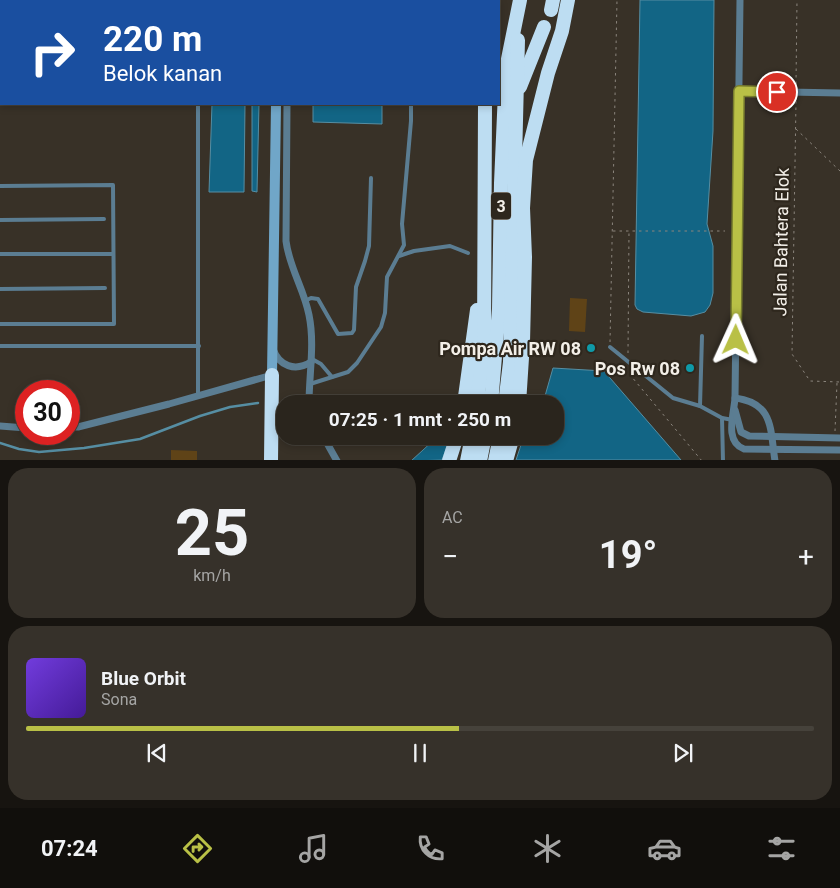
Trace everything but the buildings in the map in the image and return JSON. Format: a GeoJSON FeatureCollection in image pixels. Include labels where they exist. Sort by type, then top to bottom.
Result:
{"type":"FeatureCollection","features":[{"type":"Feature","properties":{"kind":"highway"},"geometry":{"type":"LineString","coordinates":[[519,395],[523,342],[525,257],[523,208],[526,160],[541,99],[562,31],[568,0]]}},
{"type":"Feature","properties":{"kind":"highway","name":"3"},"geometry":{"type":"LineString","coordinates":[[506,395],[510,362],[521,3]]}},
{"type":"Feature","properties":{"kind":"highway","name":"3"},"geometry":{"type":"LineString","coordinates":[[491,395],[499,309],[501,183],[506,69],[521,3]]}},
{"type":"Feature","properties":{"kind":"highway","name":"3"},"geometry":{"type":"LineString","coordinates":[[517,94],[544,27]]}},
{"type":"Feature","properties":{"kind":"highway","name":"3"},"geometry":{"type":"LineString","coordinates":[[474,381],[477,305],[484,283],[485,105]]}},
{"type":"Feature","properties":{"kind":"highway"},"geometry":{"type":"LineString","coordinates":[[268,376],[271,460]]}},
{"type":"Feature","properties":{"kind":"highway"},"geometry":{"type":"LineString","coordinates":[[468,395],[474,381]]}},
{"type":"Feature","properties":{"kind":"highway"},"geometry":{"type":"LineString","coordinates":[[474,381],[476,395]]}},
{"type":"Feature","properties":{"kind":"highway"},"geometry":{"type":"LineString","coordinates":[[449,460],[454,445]]}},
{"type":"Feature","properties":{"kind":"highway"},"geometry":{"type":"LineString","coordinates":[[467,460],[470,445]]}},
{"type":"Feature","properties":{"kind":"highway"},"geometry":{"type":"LineString","coordinates":[[480,460],[483,445]]}},
{"type":"Feature","properties":{"kind":"highway"},"geometry":{"type":"LineString","coordinates":[[495,460],[498,445]]}},
{"type":"Feature","properties":{"kind":"highway"},"geometry":{"type":"LineString","coordinates":[[506,460],[510,445]]}},
{"type":"Feature","properties":{"kind":"street"},"geometry":{"type":"LineString","coordinates":[[740,0],[734,440],[740,447],[840,450]]}},
{"type":"Feature","properties":{"kind":"street"},"geometry":{"type":"LineString","coordinates":[[739,91],[840,93]]}},
{"type":"Feature","properties":{"kind":"street"},"geometry":{"type":"LineString","coordinates":[[80,426],[268,376],[273,348],[276,105]]}},
{"type":"Feature","properties":{"kind":"street"},"geometry":{"type":"LineString","coordinates":[[288,105],[286,241],[289,260],[305,301],[311,329],[309,395]]}},
{"type":"Feature","properties":{"kind":"street"},"geometry":{"type":"LineString","coordinates":[[273,348],[278,359],[288,366],[300,367],[311,360]]}},
{"type":"Feature","properties":{"kind":"street"},"geometry":{"type":"LineString","coordinates":[[735,398],[760,406],[764,412],[773,436],[775,460]]}},
{"type":"Feature","properties":{"kind":"street"},"geometry":{"type":"LineString","coordinates":[[735,420],[740,432],[749,436],[837,438]]}},
{"type":"Feature","properties":{"kind":"street"},"geometry":{"type":"LineString","coordinates":[[0,426],[15,427]]}},
{"type":"Feature","properties":{"kind":"street"},"geometry":{"type":"LineString","coordinates":[[329,445],[338,460]]}},
{"type":"Feature","properties":{"kind":"lane"},"geometry":{"type":"LineString","coordinates":[[198,105],[198,396]]}},
{"type":"Feature","properties":{"kind":"lane"},"geometry":{"type":"LineString","coordinates":[[310,384],[348,372],[357,363],[381,327],[385,313],[387,277],[404,245],[402,224],[411,105]]}},
{"type":"Feature","properties":{"kind":"lane"},"geometry":{"type":"LineString","coordinates":[[305,301],[312,298],[318,299],[338,334],[352,333],[354,330],[356,287],[369,246],[371,178]]}},
{"type":"Feature","properties":{"kind":"lane"},"geometry":{"type":"LineString","coordinates":[[0,186],[113,185],[114,254],[114,324],[0,324]]}},
{"type":"Feature","properties":{"kind":"lane"},"geometry":{"type":"LineString","coordinates":[[0,220],[104,219]]}},
{"type":"Feature","properties":{"kind":"lane"},"geometry":{"type":"LineString","coordinates":[[399,256],[414,251],[450,246],[468,253]]}},
{"type":"Feature","properties":{"kind":"lane"},"geometry":{"type":"LineString","coordinates":[[0,254],[114,254]]}},
{"type":"Feature","properties":{"kind":"lane"},"geometry":{"type":"LineString","coordinates":[[0,289],[105,288]]}},
{"type":"Feature","properties":{"kind":"lane"},"geometry":{"type":"LineString","coordinates":[[700,406],[702,336]]}},
{"type":"Feature","properties":{"kind":"lane"},"geometry":{"type":"LineString","coordinates":[[0,346],[199,346]]}},
{"type":"Feature","properties":{"kind":"lane"},"geometry":{"type":"LineString","coordinates":[[610,347],[673,398],[700,406],[722,418],[735,420]]}},
{"type":"Feature","properties":{"kind":"lane"},"geometry":{"type":"LineString","coordinates":[[311,360],[321,364],[332,377]]}},
{"type":"Feature","properties":{"kind":"lane"},"geometry":{"type":"LineString","coordinates":[[722,418],[723,460]]}},
{"type":"Feature","properties":{"kind":"path"},"geometry":{"type":"LineString","coordinates":[[610,347],[617,0]]}},
{"type":"Feature","properties":{"kind":"path"},"geometry":{"type":"LineString","coordinates":[[797,0],[795,129],[840,171]]}},
{"type":"Feature","properties":{"kind":"path","name":"Jalan Bahtera Elok"},"geometry":{"type":"LineString","coordinates":[[795,129],[792,354],[810,381],[839,382]]}},
{"type":"Feature","properties":{"kind":"path"},"geometry":{"type":"LineString","coordinates":[[613,231],[725,231]]}},
{"type":"Feature","properties":{"kind":"path"},"geometry":{"type":"LineString","coordinates":[[628,231],[628,360]]}},
{"type":"Feature","properties":{"kind":"path"},"geometry":{"type":"LineString","coordinates":[[618,360],[702,460]]}},
{"type":"Feature","properties":{"kind":"path"},"geometry":{"type":"LineString","coordinates":[[837,438],[839,382]]}},
{"type":"Feature","properties":{"kind":"shaded area"},"geometry":{"type":"Polygon","coordinates":[[[570,298],[587,299],[585,332],[569,331],[570,298]]]}},
{"type":"Feature","properties":{"kind":"shaded area"},"geometry":{"type":"Polygon","coordinates":[[[171,450],[197,451],[197,460],[171,460],[171,450]]]}},
{"type":"Feature","properties":{"kind":"water"},"geometry":{"type":"Polygon","coordinates":[[[640,0],[714,0],[713,131],[707,224],[713,246],[713,293],[710,305],[705,312],[691,316],[643,312],[637,309],[635,305],[640,0]]]}},
{"type":"Feature","properties":{"kind":"water"},"geometry":{"type":"Polygon","coordinates":[[[212,105],[245,105],[244,192],[209,192],[212,105]]]}},
{"type":"Feature","properties":{"kind":"water"},"geometry":{"type":"Polygon","coordinates":[[[252,105],[259,105],[257,192],[252,191],[252,105]]]}},
{"type":"Feature","properties":{"kind":"water"},"geometry":{"type":"Polygon","coordinates":[[[313,105],[382,105],[382,124],[313,122],[313,105]]]}},
{"type":"Feature","properties":{"kind":"water"},"geometry":{"type":"Polygon","coordinates":[[[553,368],[604,371],[681,460],[516,460],[521,445],[564,445],[564,395],[545,395],[553,368]]]}},
{"type":"Feature","properties":{"kind":"water"},"geometry":{"type":"Polygon","coordinates":[[[428,445],[448,445],[442,460],[412,460],[428,445]]]}},
{"type":"Feature","properties":{"kind":"waterway"},"geometry":{"type":"LineString","coordinates":[[0,443],[19,449],[39,452],[84,448],[140,439],[200,416],[230,407],[258,403]]}},
{"type":"Feature","properties":{"kind":"place","name":"Pompa Air RW 08"},"geometry":{"type":"Point","coordinates":[591,348]}},
{"type":"Feature","properties":{"kind":"place","name":"Pos Rw 08"},"geometry":{"type":"Point","coordinates":[690,368]}},
{"type":"Feature","properties":{"kind":"route"},"geometry":{"type":"LineString","coordinates":[[736,340],[739,91],[777,92]]}}]}
